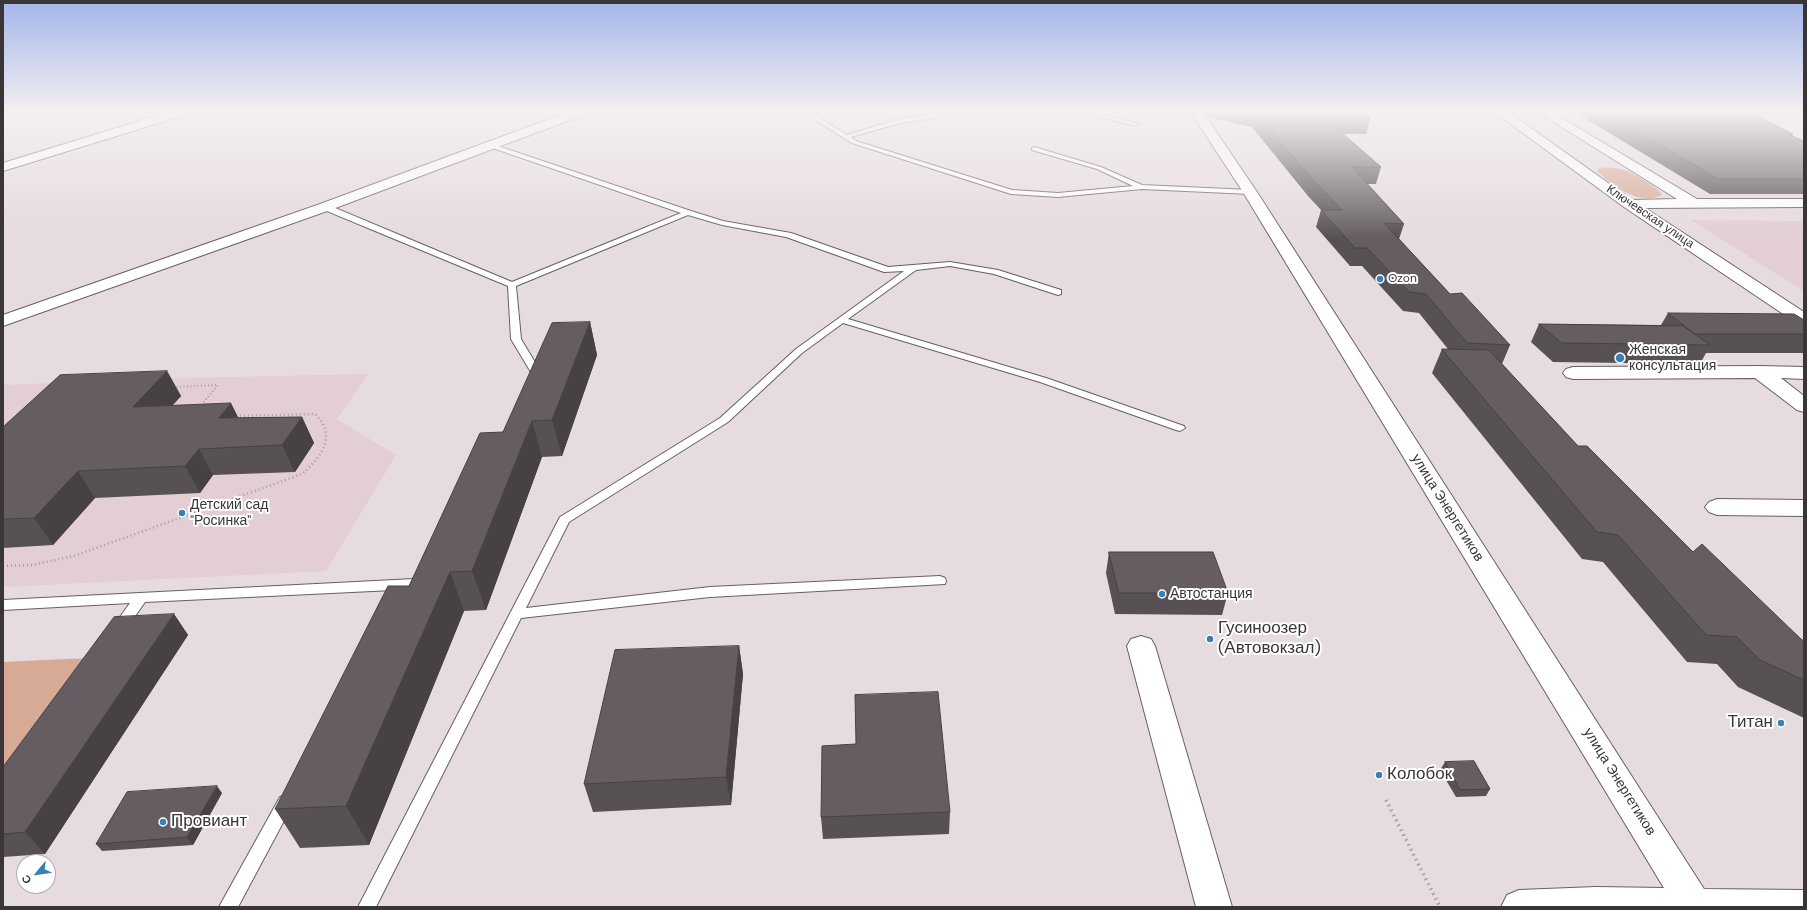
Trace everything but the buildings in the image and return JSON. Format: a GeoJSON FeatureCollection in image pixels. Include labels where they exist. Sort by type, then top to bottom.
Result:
{"type":"FeatureCollection","features":[{"type":"Feature","properties":{"kind":"street"},"geometry":{"type":"LineString","coordinates":[[3,167],[47,153]]}},
{"type":"Feature","properties":{"kind":"street"},"geometry":{"type":"LineString","coordinates":[[3,321],[325,206],[466,153]]}},
{"type":"Feature","properties":{"kind":"street","name":"улица Энергетиков"},"geometry":{"type":"LineString","coordinates":[[1224,153],[1250,192],[1695,906]]}},
{"type":"Feature","properties":{"kind":"street","name":"Ключевская улица"},"geometry":{"type":"LineString","coordinates":[[1558,153],[1629,204],[1804,320]]}},
{"type":"Feature","properties":{"kind":"street"},"geometry":{"type":"LineString","coordinates":[[1612,153],[1693,203]]}},
{"type":"Feature","properties":{"kind":"street"},"geometry":{"type":"LineString","coordinates":[[1629,204],[1804,203]]}},
{"type":"Feature","properties":{"kind":"street"},"geometry":{"type":"LineString","coordinates":[[1760,372],[1804,406]]}},
{"type":"Feature","properties":{"kind":"street"},"geometry":{"type":"LineString","coordinates":[[1573,373],[1804,373]]}},
{"type":"Feature","properties":{"kind":"street"},"geometry":{"type":"LineString","coordinates":[[1716,507],[1804,508]]}},
{"type":"Feature","properties":{"kind":"street"},"geometry":{"type":"LineString","coordinates":[[1142,646],[1214,907]]}},
{"type":"Feature","properties":{"kind":"street"},"geometry":{"type":"LineString","coordinates":[[1519,907],[1804,907]]}},
{"type":"Feature","properties":{"kind":"lane"},"geometry":{"type":"LineString","coordinates":[[514,153],[688,213],[722,222],[788,235],[887,270],[950,264],[995,272],[1058,292]]}},
{"type":"Feature","properties":{"kind":"lane"},"geometry":{"type":"LineString","coordinates":[[888,153],[1011,192],[1058,195],[1142,187],[1250,192]]}},
{"type":"Feature","properties":{"kind":"lane"},"geometry":{"type":"LineString","coordinates":[[1049,153],[1099,168],[1142,187]]}},
{"type":"Feature","properties":{"kind":"lane"},"geometry":{"type":"LineString","coordinates":[[325,206],[512,285],[688,213]]}},
{"type":"Feature","properties":{"kind":"lane"},"geometry":{"type":"LineString","coordinates":[[367,907],[564,520],[724,420],[800,351],[913,268]]}},
{"type":"Feature","properties":{"kind":"lane"},"geometry":{"type":"LineString","coordinates":[[512,285],[516,339],[537,374],[532,389]]}},
{"type":"Feature","properties":{"kind":"lane"},"geometry":{"type":"LineString","coordinates":[[841,320],[1043,380],[1180,428]]}},
{"type":"Feature","properties":{"kind":"lane"},"geometry":{"type":"LineString","coordinates":[[405,594],[424,573]]}},
{"type":"Feature","properties":{"kind":"lane"},"geometry":{"type":"LineString","coordinates":[[516,614],[710,592],[940,581]]}},
{"type":"Feature","properties":{"kind":"lane"},"geometry":{"type":"LineString","coordinates":[[3,605],[414,584]]}},
{"type":"Feature","properties":{"kind":"lane"},"geometry":{"type":"LineString","coordinates":[[109,642],[141,598]]}},
{"type":"Feature","properties":{"kind":"lane"},"geometry":{"type":"LineString","coordinates":[[228,907],[293,789]]}},
{"type":"Feature","properties":{"kind":"path"},"geometry":{"type":"LineString","coordinates":[[172,387],[218,385],[200,407]]}},
{"type":"Feature","properties":{"kind":"path"},"geometry":{"type":"LineString","coordinates":[[3,566],[32,565],[74,556],[302,474],[316,461],[327,439],[327,428],[323,420],[315,414],[229,416]]}},
{"type":"Feature","properties":{"kind":"path"},"geometry":{"type":"LineString","coordinates":[[1386,800],[1440,907]]}},
{"type":"Feature","properties":{"kind":"shaded area"},"geometry":{"type":"Polygon","coordinates":[[[1599,168],[1613,168],[1631,173],[1654,187],[1662,195],[1653,198],[1644,198],[1626,193],[1603,177],[1597,171],[1599,168]]]}},
{"type":"Feature","properties":{"kind":"shaded area"},"geometry":{"type":"Polygon","coordinates":[[[1691,220],[1804,221],[1804,291],[1691,220]]]}},
{"type":"Feature","properties":{"kind":"shaded area","name":"Детский сад \"Росинка\""},"geometry":{"type":"Polygon","coordinates":[[[368,374],[337,419],[396,455],[326,571],[3,587],[3,385],[186,378],[368,374]]]}},
{"type":"Feature","properties":{"kind":"shaded area"},"geometry":{"type":"Polygon","coordinates":[[[90,658],[3,769],[3,662],[90,658]]]}},
{"type":"Feature","properties":{"kind":"place","name":"Ozon"},"geometry":{"type":"Point","coordinates":[1380,279]}},
{"type":"Feature","properties":{"kind":"place","name":"Женская консультация"},"geometry":{"type":"Point","coordinates":[1620,358]}},
{"type":"Feature","properties":{"kind":"place","name":"Детский сад \"Росинка\""},"geometry":{"type":"Point","coordinates":[182,513]}},
{"type":"Feature","properties":{"kind":"place","name":"Автостанция"},"geometry":{"type":"Point","coordinates":[1162,594]}},
{"type":"Feature","properties":{"kind":"place","name":"Гусиноозер (Автовокзал)"},"geometry":{"type":"Point","coordinates":[1210,639]}},
{"type":"Feature","properties":{"kind":"place","name":"Титан"},"geometry":{"type":"Point","coordinates":[1781,723]}},
{"type":"Feature","properties":{"kind":"place","name":"Колобок"},"geometry":{"type":"Point","coordinates":[1379,775]}},
{"type":"Feature","properties":{"kind":"place","name":"Провиант"},"geometry":{"type":"Point","coordinates":[163,822]}}]}
